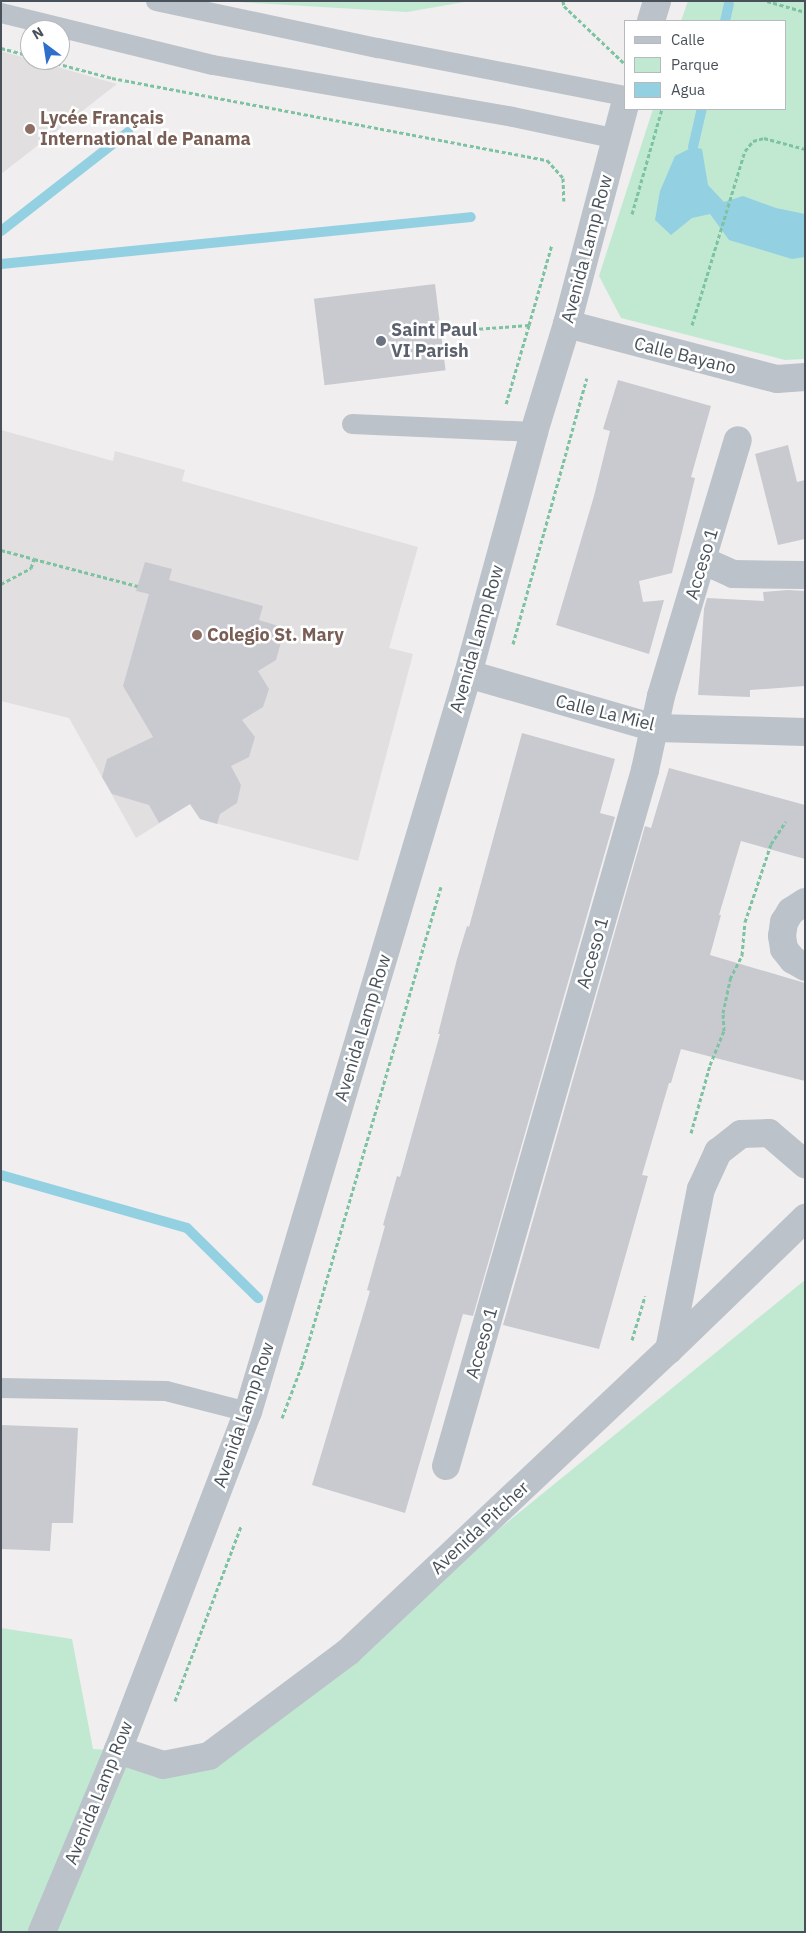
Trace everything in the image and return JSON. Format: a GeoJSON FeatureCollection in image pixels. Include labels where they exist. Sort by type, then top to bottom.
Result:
{"type":"FeatureCollection","features":[{"type":"Feature","properties":{"kind":"street"},"geometry":{"type":"LineString","coordinates":[[651,20],[657,1]]}},
{"type":"Feature","properties":{"kind":"street","name":"Avenida Lamp Row"},"geometry":{"type":"LineString","coordinates":[[42,1932],[118,1750],[248,1412],[468,674],[534,432],[567,324],[624,108]]}},
{"type":"Feature","properties":{"kind":"street","name":"Calle Bayano"},"geometry":{"type":"LineString","coordinates":[[567,324],[683,356],[778,379],[805,376]]}},
{"type":"Feature","properties":{"kind":"street","name":"Acceso 1"},"geometry":{"type":"LineString","coordinates":[[446,1466],[655,728],[661,696],[704,561],[738,440]]}},
{"type":"Feature","properties":{"kind":"street"},"geometry":{"type":"LineString","coordinates":[[704,561],[733,574],[805,576]]}},
{"type":"Feature","properties":{"kind":"street","name":"Calle La Miel"},"geometry":{"type":"LineString","coordinates":[[468,674],[655,728],[805,732]]}},
{"type":"Feature","properties":{"kind":"street"},"geometry":{"type":"LineString","coordinates":[[805,902],[791,911],[784,922],[782,936],[784,949],[793,960],[805,967]]}},
{"type":"Feature","properties":{"kind":"street"},"geometry":{"type":"LineString","coordinates":[[669,1350],[701,1189],[718,1152],[741,1134],[769,1133],[805,1164]]}},
{"type":"Feature","properties":{"kind":"street","name":"Avenida Pitcher"},"geometry":{"type":"LineString","coordinates":[[118,1750],[163,1765],[209,1756],[348,1652],[669,1350],[805,1218]]}},
{"type":"Feature","properties":{"kind":"lane"},"geometry":{"type":"LineString","coordinates":[[156,1],[378,48],[624,96]]}},
{"type":"Feature","properties":{"kind":"lane"},"geometry":{"type":"LineString","coordinates":[[1,13],[213,65],[513,117],[617,138]]}},
{"type":"Feature","properties":{"kind":"lane"},"geometry":{"type":"LineString","coordinates":[[352,424],[534,432]]}},
{"type":"Feature","properties":{"kind":"lane"},"geometry":{"type":"LineString","coordinates":[[1,1388],[166,1391],[248,1412]]}},
{"type":"Feature","properties":{"kind":"path"},"geometry":{"type":"LineString","coordinates":[[564,1],[564,6],[624,63]]}},
{"type":"Feature","properties":{"kind":"path"},"geometry":{"type":"LineString","coordinates":[[768,1],[805,12]]}},
{"type":"Feature","properties":{"kind":"path"},"geometry":{"type":"LineString","coordinates":[[1,48],[20,53]]}},
{"type":"Feature","properties":{"kind":"path"},"geometry":{"type":"LineString","coordinates":[[70,67],[112,78],[547,160],[562,178],[565,201],[562,210]]}},
{"type":"Feature","properties":{"kind":"path"},"geometry":{"type":"LineString","coordinates":[[630,220],[662,110]]}},
{"type":"Feature","properties":{"kind":"path"},"geometry":{"type":"LineString","coordinates":[[683,356],[745,151],[753,141],[764,138],[805,149]]}},
{"type":"Feature","properties":{"kind":"path"},"geometry":{"type":"LineString","coordinates":[[529,325],[554,239]]}},
{"type":"Feature","properties":{"kind":"path"},"geometry":{"type":"LineString","coordinates":[[513,644],[587,378]]}},
{"type":"Feature","properties":{"kind":"path"},"geometry":{"type":"LineString","coordinates":[[1,550],[138,586]]}},
{"type":"Feature","properties":{"kind":"path"},"geometry":{"type":"LineString","coordinates":[[1,584],[31,568],[34,559]]}},
{"type":"Feature","properties":{"kind":"path"},"geometry":{"type":"LineString","coordinates":[[689,1141],[710,1065],[724,1031],[723,1014],[730,979],[742,955],[745,922],[771,844],[786,821]]}},
{"type":"Feature","properties":{"kind":"path"},"geometry":{"type":"LineString","coordinates":[[632,1341],[645,1293]]}},
{"type":"Feature","properties":{"kind":"shaded area","name":"Lycée Français International de Panama"},"geometry":{"type":"Polygon","coordinates":[[[1,51],[20,56],[20,70],[68,70],[117,84],[1,174],[1,51]]]}},
{"type":"Feature","properties":{"kind":"shaded area","name":"Colegio St. Mary"},"geometry":{"type":"Polygon","coordinates":[[[1,430],[113,461],[115,451],[185,470],[182,481],[418,547],[389,648],[413,654],[358,861],[200,819],[190,804],[136,838],[69,718],[1,701],[1,430]]]}},
{"type":"Feature","properties":{"kind":"green space"},"geometry":{"type":"Polygon","coordinates":[[[220,1],[470,1],[407,12],[220,1]]]}},
{"type":"Feature","properties":{"kind":"green space"},"geometry":{"type":"Polygon","coordinates":[[[688,1],[805,1],[805,359],[785,360],[621,318],[599,276],[653,110],[786,110],[786,20],[681,20],[688,1]]]}},
{"type":"Feature","properties":{"kind":"green space"},"geometry":{"type":"Polygon","coordinates":[[[805,1280],[805,1932],[1,1932],[1,1628],[72,1639],[93,1749],[209,1756],[348,1652],[805,1280]]]}},
{"type":"Feature","properties":{"kind":"water"},"geometry":{"type":"Polygon","coordinates":[[[693,147],[702,149],[708,185],[724,202],[743,196],[776,208],[805,214],[805,257],[792,259],[729,240],[710,214],[692,218],[671,235],[655,220],[660,191],[675,156],[693,147]]]}},
{"type":"Feature","properties":{"kind":"building","name":"Saint Paul VI Parish"},"geometry":{"type":"Polygon","coordinates":[[[435,284],[446,370],[325,385],[314,299],[435,284]]]}},
{"type":"Feature","properties":{"kind":"building"},"geometry":{"type":"Polygon","coordinates":[[[618,380],[711,406],[691,477],[695,478],[672,573],[639,581],[643,602],[664,600],[649,654],[556,625],[594,496],[610,431],[603,429],[618,380]]]}},
{"type":"Feature","properties":{"kind":"building"},"geometry":{"type":"Polygon","coordinates":[[[788,445],[797,482],[805,480],[805,539],[778,545],[755,454],[788,445]]]}},
{"type":"Feature","properties":{"kind":"building"},"geometry":{"type":"Polygon","coordinates":[[[145,562],[172,569],[169,580],[263,606],[259,620],[285,628],[276,660],[258,671],[269,689],[263,707],[242,720],[255,737],[249,757],[231,766],[241,785],[237,803],[220,814],[217,824],[200,819],[190,804],[159,823],[149,805],[112,794],[102,777],[107,759],[153,737],[123,686],[149,594],[136,591],[145,562]]]}},
{"type":"Feature","properties":{"kind":"building"},"geometry":{"type":"Polygon","coordinates":[[[805,591],[805,686],[750,690],[750,697],[698,695],[704,609],[707,598],[764,601],[763,592],[805,591]]]}},
{"type":"Feature","properties":{"kind":"building"},"geometry":{"type":"Polygon","coordinates":[[[522,733],[615,759],[600,813],[615,817],[473,1316],[463,1314],[405,1513],[312,1485],[370,1291],[367,1290],[385,1226],[383,1225],[397,1176],[400,1177],[440,1034],[438,1034],[457,959],[467,926],[469,927],[522,733]]]}},
{"type":"Feature","properties":{"kind":"building"},"geometry":{"type":"Polygon","coordinates":[[[669,768],[805,805],[805,859],[741,841],[719,915],[721,915],[710,955],[805,983],[805,1081],[681,1049],[642,1175],[648,1176],[599,1349],[503,1325],[645,826],[651,828],[669,768]]]}},
{"type":"Feature","properties":{"kind":"building"},"geometry":{"type":"Polygon","coordinates":[[[1,1425],[78,1428],[73,1523],[52,1523],[50,1551],[1,1549],[1,1425]]]}},
{"type":"Feature","properties":{"kind":"waterway"},"geometry":{"type":"LineString","coordinates":[[725,20],[729,4]]}},
{"type":"Feature","properties":{"kind":"waterway"},"geometry":{"type":"LineString","coordinates":[[693,147],[702,110]]}},
{"type":"Feature","properties":{"kind":"waterway"},"geometry":{"type":"LineString","coordinates":[[1,231],[128,132]]}},
{"type":"Feature","properties":{"kind":"waterway"},"geometry":{"type":"LineString","coordinates":[[1,264],[471,217]]}},
{"type":"Feature","properties":{"kind":"waterway"},"geometry":{"type":"LineString","coordinates":[[1,1175],[187,1228],[258,1298]]}},
{"type":"Feature","properties":{"kind":"place","name":"Lycée Français International de Panama"},"geometry":{"type":"Point","coordinates":[30,129]}},
{"type":"Feature","properties":{"kind":"place","name":"Saint Paul VI Parish"},"geometry":{"type":"Point","coordinates":[381,341]}},
{"type":"Feature","properties":{"kind":"place","name":"Colegio St. Mary"},"geometry":{"type":"Point","coordinates":[197,635]}}]}
